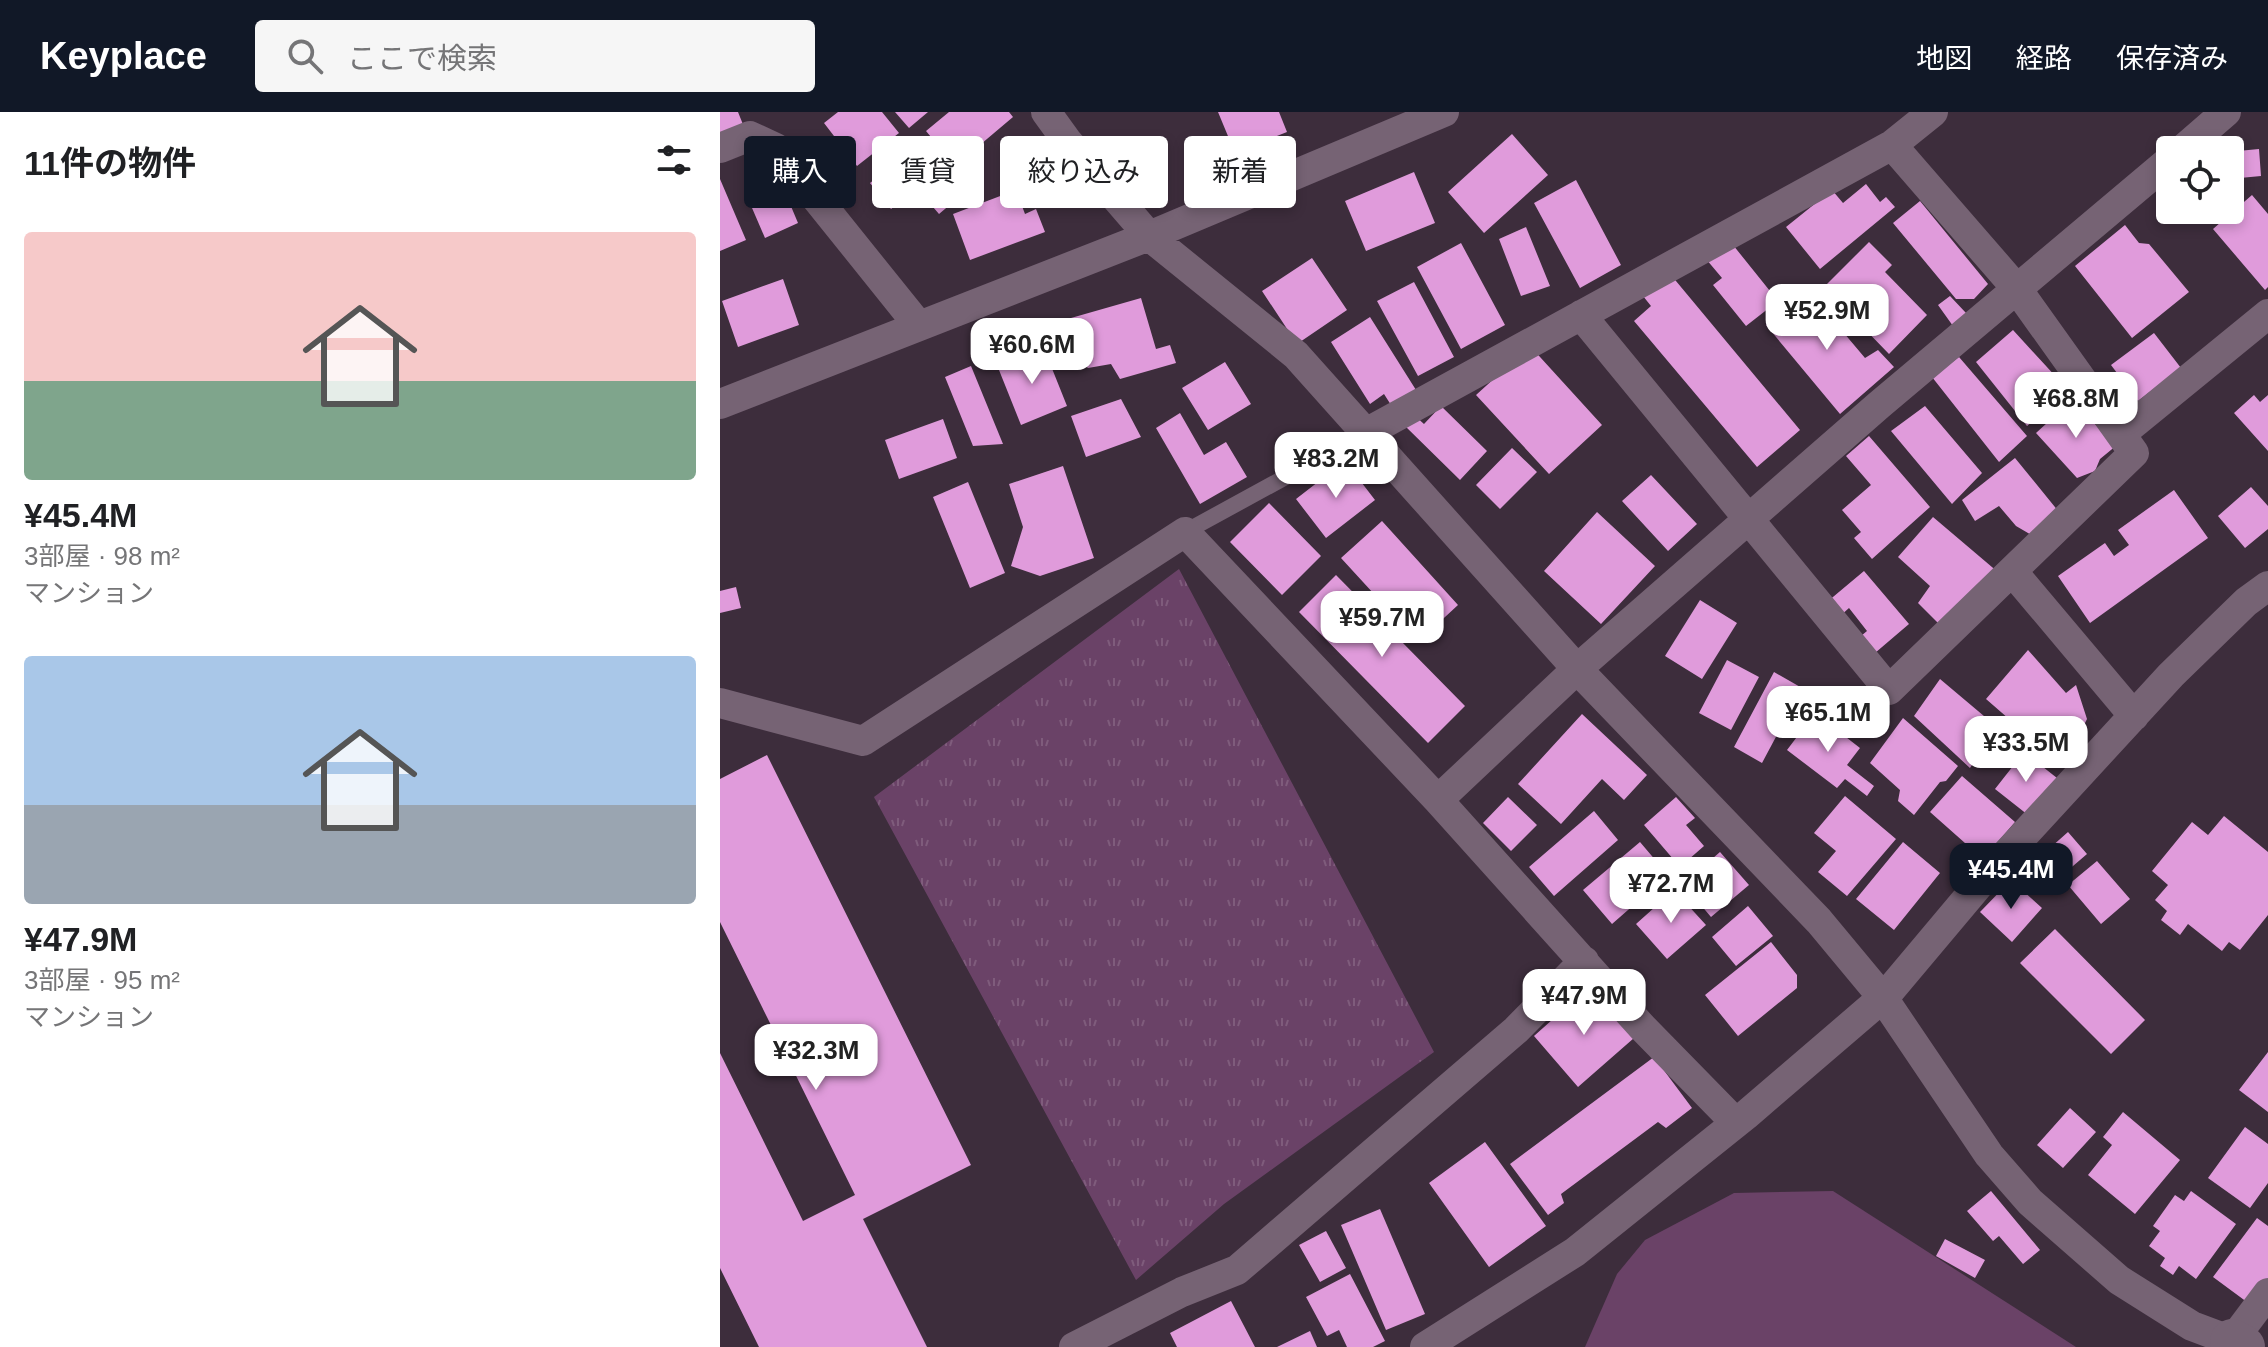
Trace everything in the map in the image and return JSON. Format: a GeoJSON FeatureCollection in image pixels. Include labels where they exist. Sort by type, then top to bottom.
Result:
{"type":"FeatureCollection","features":[{"type":"Feature","properties":{"kind":"street"},"geometry":{"type":"LineString","coordinates":[[748,112],[758,136]]}},
{"type":"Feature","properties":{"kind":"street"},"geometry":{"type":"LineString","coordinates":[[1046,112],[1149,236],[1296,355],[1577,669],[1819,921],[1883,998],[1989,1155],[2030,1202],[2119,1280],[2192,1326],[2237,1344],[2268,1293]]}},
{"type":"Feature","properties":{"kind":"street"},"geometry":{"type":"LineString","coordinates":[[720,404],[1149,236],[1444,112]]}},
{"type":"Feature","properties":{"kind":"street"},"geometry":{"type":"LineString","coordinates":[[1366,433],[1892,145],[1933,112]]}},
{"type":"Feature","properties":{"kind":"street"},"geometry":{"type":"LineString","coordinates":[[2198,136],[2226,112]]}},
{"type":"Feature","properties":{"kind":"street"},"geometry":{"type":"LineString","coordinates":[[720,148],[744,138]]}},
{"type":"Feature","properties":{"kind":"street"},"geometry":{"type":"LineString","coordinates":[[1581,315],[1889,690],[2134,453],[2017,289],[1892,145]]}},
{"type":"Feature","properties":{"kind":"street"},"geometry":{"type":"LineString","coordinates":[[1438,800],[1577,669],[2156,172]]}},
{"type":"Feature","properties":{"kind":"street"},"geometry":{"type":"LineString","coordinates":[[824,208],[919,326]]}},
{"type":"Feature","properties":{"kind":"street"},"geometry":{"type":"LineString","coordinates":[[2121,434],[2268,314]]}},
{"type":"Feature","properties":{"kind":"street"},"geometry":{"type":"LineString","coordinates":[[720,703],[863,741],[1185,532],[1438,800],[1642,1027],[1736,1123]]}},
{"type":"Feature","properties":{"kind":"street"},"geometry":{"type":"LineString","coordinates":[[2012,571],[2134,716]]}},
{"type":"Feature","properties":{"kind":"street"},"geometry":{"type":"LineString","coordinates":[[1425,1347],[1575,1252],[1736,1123],[1883,998],[1987,875],[2171,675],[2246,602],[2268,586]]}},
{"type":"Feature","properties":{"kind":"street"},"geometry":{"type":"LineString","coordinates":[[1074,1347],[1182,1292],[1237,1270],[1516,1030],[1584,961]]}},
{"type":"Feature","properties":{"kind":"lane"},"geometry":{"type":"LineString","coordinates":[[1185,532],[1366,433]]}},
{"type":"Feature","properties":{"kind":"green space"},"geometry":{"type":"Polygon","coordinates":[[[1179,569],[1434,1052],[1224,1204],[1136,1280],[874,797],[1179,569]]]}},
{"type":"Feature","properties":{"kind":"green space"},"geometry":{"type":"Polygon","coordinates":[[[1833,1191],[2076,1347],[1585,1347],[1617,1274],[1645,1240],[1734,1193],[1833,1191]]]}},
{"type":"Feature","properties":{"kind":"building"},"geometry":{"type":"Polygon","coordinates":[[[720,112],[738,112],[744,127],[720,137],[720,112]]]}},
{"type":"Feature","properties":{"kind":"building"},"geometry":{"type":"Polygon","coordinates":[[[838,112],[882,112],[899,133],[895,136],[872,136],[872,154],[857,166],[856,136],[834,136],[824,123],[838,112]]]}},
{"type":"Feature","properties":{"kind":"building"},"geometry":{"type":"Polygon","coordinates":[[[895,112],[928,112],[909,128],[895,112]]]}},
{"type":"Feature","properties":{"kind":"building"},"geometry":{"type":"Polygon","coordinates":[[[949,112],[1009,112],[1013,117],[984,142],[984,136],[930,136],[926,131],[949,112]]]}},
{"type":"Feature","properties":{"kind":"building"},"geometry":{"type":"Polygon","coordinates":[[[1218,112],[1279,112],[1287,132],[1277,136],[1228,136],[1218,112]]]}},
{"type":"Feature","properties":{"kind":"building"},"geometry":{"type":"Polygon","coordinates":[[[1512,134],[1548,175],[1484,233],[1448,192],[1512,134]]]}},
{"type":"Feature","properties":{"kind":"building"},"geometry":{"type":"Polygon","coordinates":[[[2259,149],[2261,176],[2244,178],[2244,150],[2259,149]]]}},
{"type":"Feature","properties":{"kind":"building"},"geometry":{"type":"Polygon","coordinates":[[[1414,172],[1435,223],[1366,251],[1345,201],[1414,172]]]}},
{"type":"Feature","properties":{"kind":"building"},"geometry":{"type":"Polygon","coordinates":[[[720,179],[746,240],[720,251],[720,179]]]}},
{"type":"Feature","properties":{"kind":"building"},"geometry":{"type":"Polygon","coordinates":[[[1576,180],[1621,265],[1580,288],[1534,203],[1576,180]]]}},
{"type":"Feature","properties":{"kind":"building"},"geometry":{"type":"Polygon","coordinates":[[[1866,184],[1880,202],[1886,197],[1895,207],[1820,269],[1786,227],[1832,190],[1843,203],[1866,184]]]}},
{"type":"Feature","properties":{"kind":"building"},"geometry":{"type":"Polygon","coordinates":[[[2252,195],[2268,214],[2268,287],[2265,290],[2213,229],[2219,224],[2244,224],[2244,202],[2252,195]]]}},
{"type":"Feature","properties":{"kind":"building"},"geometry":{"type":"Polygon","coordinates":[[[1000,196],[1000,208],[1023,208],[1025,214],[1036,209],[1045,232],[970,260],[953,214],[969,208],[984,208],[984,202],[1000,196]]]}},
{"type":"Feature","properties":{"kind":"building"},"geometry":{"type":"Polygon","coordinates":[[[1920,201],[1988,284],[1974,299],[1956,299],[1893,223],[1920,201]]]}},
{"type":"Feature","properties":{"kind":"building"},"geometry":{"type":"Polygon","coordinates":[[[752,208],[792,208],[798,223],[765,238],[752,208]]]}},
{"type":"Feature","properties":{"kind":"building"},"geometry":{"type":"Polygon","coordinates":[[[2125,225],[2139,243],[2149,244],[2189,292],[2132,338],[2075,266],[2125,225]]]}},
{"type":"Feature","properties":{"kind":"building"},"geometry":{"type":"Polygon","coordinates":[[[1526,227],[1550,286],[1521,296],[1499,239],[1526,227]]]}},
{"type":"Feature","properties":{"kind":"building"},"geometry":{"type":"Polygon","coordinates":[[[1729,240],[1778,301],[1746,326],[1713,285],[1722,278],[1706,259],[1729,240]]]}},
{"type":"Feature","properties":{"kind":"building"},"geometry":{"type":"Polygon","coordinates":[[[1869,242],[1892,265],[1885,272],[1927,315],[1889,354],[1824,287],[1869,242]]]}},
{"type":"Feature","properties":{"kind":"building"},"geometry":{"type":"Polygon","coordinates":[[[1461,243],[1505,325],[1461,349],[1417,267],[1461,243]]]}},
{"type":"Feature","properties":{"kind":"building"},"geometry":{"type":"Polygon","coordinates":[[[1312,258],[1347,310],[1297,344],[1262,291],[1312,258]]]}},
{"type":"Feature","properties":{"kind":"building"},"geometry":{"type":"Polygon","coordinates":[[[1666,269],[1800,430],[1757,467],[1634,321],[1651,306],[1639,291],[1666,269]]]}},
{"type":"Feature","properties":{"kind":"building"},"geometry":{"type":"Polygon","coordinates":[[[783,279],[799,325],[738,347],[722,301],[783,279]]]}},
{"type":"Feature","properties":{"kind":"building"},"geometry":{"type":"Polygon","coordinates":[[[1414,282],[1454,357],[1418,376],[1377,301],[1414,282]]]}},
{"type":"Feature","properties":{"kind":"building"},"geometry":{"type":"Polygon","coordinates":[[[1806,288],[1865,358],[1878,350],[1894,367],[1840,414],[1766,325],[1806,288]]]}},
{"type":"Feature","properties":{"kind":"building"},"geometry":{"type":"Polygon","coordinates":[[[1950,296],[1966,313],[1953,326],[1938,305],[1950,296]]]}},
{"type":"Feature","properties":{"kind":"building"},"geometry":{"type":"Polygon","coordinates":[[[1141,298],[1156,349],[1170,345],[1176,363],[1120,379],[1111,364],[1088,368],[1075,357],[1064,320],[1141,298]]]}},
{"type":"Feature","properties":{"kind":"building"},"geometry":{"type":"Polygon","coordinates":[[[1370,317],[1416,390],[1391,405],[1384,394],[1370,404],[1331,342],[1370,317]]]}},
{"type":"Feature","properties":{"kind":"building"},"geometry":{"type":"Polygon","coordinates":[[[1040,321],[1044,335],[1017,343],[1013,329],[1040,321]]]}},
{"type":"Feature","properties":{"kind":"building"},"geometry":{"type":"Polygon","coordinates":[[[2013,330],[2069,391],[2027,426],[1976,362],[2013,330]]]}},
{"type":"Feature","properties":{"kind":"building"},"geometry":{"type":"Polygon","coordinates":[[[2154,333],[2181,368],[2138,401],[2111,365],[2154,333]]]}},
{"type":"Feature","properties":{"kind":"building"},"geometry":{"type":"Polygon","coordinates":[[[1043,346],[1067,406],[1021,425],[997,365],[1043,346]]]}},
{"type":"Feature","properties":{"kind":"building"},"geometry":{"type":"Polygon","coordinates":[[[1530,346],[1602,425],[1549,474],[1476,395],[1530,346]]]}},
{"type":"Feature","properties":{"kind":"building"},"geometry":{"type":"Polygon","coordinates":[[[1959,357],[2027,436],[1999,462],[1932,377],[1959,357]]]}},
{"type":"Feature","properties":{"kind":"building"},"geometry":{"type":"Polygon","coordinates":[[[1225,362],[1251,404],[1208,430],[1182,388],[1225,362]]]}},
{"type":"Feature","properties":{"kind":"building"},"geometry":{"type":"Polygon","coordinates":[[[971,366],[1003,444],[973,446],[945,377],[971,366]]]}},
{"type":"Feature","properties":{"kind":"building"},"geometry":{"type":"Polygon","coordinates":[[[2254,395],[2260,402],[2268,395],[2268,451],[2234,413],[2254,395]]]}},
{"type":"Feature","properties":{"kind":"building"},"geometry":{"type":"Polygon","coordinates":[[[1121,399],[1141,437],[1086,457],[1071,416],[1121,399]]]}},
{"type":"Feature","properties":{"kind":"building"},"geometry":{"type":"Polygon","coordinates":[[[2071,401],[2117,445],[2100,459],[2095,471],[2077,478],[2036,433],[2071,401]]]}},
{"type":"Feature","properties":{"kind":"building"},"geometry":{"type":"Polygon","coordinates":[[[1441,406],[1487,451],[1460,480],[1404,425],[1414,415],[1424,424],[1441,406]]]}},
{"type":"Feature","properties":{"kind":"building"},"geometry":{"type":"Polygon","coordinates":[[[1925,406],[1982,473],[1952,504],[1891,431],[1925,406]]]}},
{"type":"Feature","properties":{"kind":"building"},"geometry":{"type":"Polygon","coordinates":[[[1180,413],[1204,455],[1226,442],[1247,477],[1200,504],[1156,428],[1180,413]]]}},
{"type":"Feature","properties":{"kind":"building"},"geometry":{"type":"Polygon","coordinates":[[[943,419],[957,458],[899,479],[885,440],[943,419]]]}},
{"type":"Feature","properties":{"kind":"building"},"geometry":{"type":"Polygon","coordinates":[[[1869,436],[1930,507],[1872,559],[1854,538],[1861,532],[1842,510],[1871,485],[1846,456],[1869,436]]]}},
{"type":"Feature","properties":{"kind":"building"},"geometry":{"type":"Polygon","coordinates":[[[1512,448],[1537,472],[1500,509],[1476,485],[1512,448]]]}},
{"type":"Feature","properties":{"kind":"building"},"geometry":{"type":"Polygon","coordinates":[[[2015,458],[2059,512],[2035,537],[2016,526],[1999,506],[1975,521],[1962,500],[2015,458]]]}},
{"type":"Feature","properties":{"kind":"building"},"geometry":{"type":"Polygon","coordinates":[[[1345,461],[1375,500],[1326,538],[1296,499],[1345,461]]]}},
{"type":"Feature","properties":{"kind":"building"},"geometry":{"type":"Polygon","coordinates":[[[1063,466],[1094,558],[1040,576],[1011,566],[1023,527],[1009,484],[1063,466]]]}},
{"type":"Feature","properties":{"kind":"building"},"geometry":{"type":"Polygon","coordinates":[[[1651,475],[1697,524],[1668,551],[1622,501],[1651,475]]]}},
{"type":"Feature","properties":{"kind":"building"},"geometry":{"type":"Polygon","coordinates":[[[968,482],[1005,573],[970,588],[933,497],[968,482]]]}},
{"type":"Feature","properties":{"kind":"building"},"geometry":{"type":"Polygon","coordinates":[[[2251,487],[2268,506],[2268,529],[2245,548],[2218,516],[2251,487]]]}},
{"type":"Feature","properties":{"kind":"building"},"geometry":{"type":"Polygon","coordinates":[[[2174,490],[2208,538],[2090,623],[2058,576],[2105,543],[2114,556],[2129,545],[2118,530],[2174,490]]]}},
{"type":"Feature","properties":{"kind":"building"},"geometry":{"type":"Polygon","coordinates":[[[1269,503],[1321,556],[1282,595],[1230,542],[1269,503]]]}},
{"type":"Feature","properties":{"kind":"building"},"geometry":{"type":"Polygon","coordinates":[[[1597,512],[1655,566],[1601,624],[1544,571],[1597,512]]]}},
{"type":"Feature","properties":{"kind":"building"},"geometry":{"type":"Polygon","coordinates":[[[1933,517],[1999,573],[1941,626],[1918,603],[1930,586],[1898,557],[1933,517]]]}},
{"type":"Feature","properties":{"kind":"building"},"geometry":{"type":"Polygon","coordinates":[[[1382,521],[1458,605],[1418,642],[1341,558],[1382,521]]]}},
{"type":"Feature","properties":{"kind":"building"},"geometry":{"type":"Polygon","coordinates":[[[1864,571],[1909,624],[1875,653],[1861,636],[1867,631],[1849,608],[1839,617],[1827,602],[1864,571]]]}},
{"type":"Feature","properties":{"kind":"building"},"geometry":{"type":"Polygon","coordinates":[[[1336,575],[1465,706],[1428,743],[1299,612],[1336,575]]]}},
{"type":"Feature","properties":{"kind":"building"},"geometry":{"type":"Polygon","coordinates":[[[736,587],[741,608],[720,613],[720,591],[736,587]]]}},
{"type":"Feature","properties":{"kind":"building"},"geometry":{"type":"Polygon","coordinates":[[[1700,600],[1737,623],[1702,679],[1665,656],[1700,600]]]}},
{"type":"Feature","properties":{"kind":"building"},"geometry":{"type":"Polygon","coordinates":[[[2028,650],[2066,693],[2076,685],[2087,719],[2073,747],[2055,759],[1986,699],[2028,650]]]}},
{"type":"Feature","properties":{"kind":"building"},"geometry":{"type":"Polygon","coordinates":[[[1727,660],[1759,677],[1731,730],[1699,713],[1727,660]]]}},
{"type":"Feature","properties":{"kind":"building"},"geometry":{"type":"Polygon","coordinates":[[[1774,672],[1802,688],[1762,763],[1734,747],[1774,672]]]}},
{"type":"Feature","properties":{"kind":"building"},"geometry":{"type":"Polygon","coordinates":[[[1940,679],[1997,727],[1970,768],[1914,716],[1940,679]]]}},
{"type":"Feature","properties":{"kind":"building"},"geometry":{"type":"Polygon","coordinates":[[[1815,713],[1860,748],[1847,765],[1874,786],[1867,796],[1845,779],[1837,788],[1787,750],[1815,713]]]}},
{"type":"Feature","properties":{"kind":"building"},"geometry":{"type":"Polygon","coordinates":[[[1582,714],[1647,775],[1624,800],[1602,779],[1561,824],[1518,784],[1582,714]]]}},
{"type":"Feature","properties":{"kind":"building"},"geometry":{"type":"Polygon","coordinates":[[[1903,718],[1958,766],[1946,781],[1940,782],[1914,815],[1898,801],[1900,790],[1870,763],[1903,718]]]}},
{"type":"Feature","properties":{"kind":"building"},"geometry":{"type":"Polygon","coordinates":[[[2024,752],[2057,778],[2028,815],[1995,789],[2024,752]]]}},
{"type":"Feature","properties":{"kind":"building"},"geometry":{"type":"Polygon","coordinates":[[[767,755],[971,1165],[863,1219],[927,1347],[759,1347],[720,1268],[720,1053],[803,1221],[855,1195],[720,922],[720,779],[767,755]]]}},
{"type":"Feature","properties":{"kind":"building"},"geometry":{"type":"Polygon","coordinates":[[[1962,776],[2015,822],[1983,859],[1930,812],[1962,776]]]}},
{"type":"Feature","properties":{"kind":"building"},"geometry":{"type":"Polygon","coordinates":[[[1845,796],[1896,839],[1847,896],[1818,872],[1836,851],[1814,833],[1845,796]]]}},
{"type":"Feature","properties":{"kind":"building"},"geometry":{"type":"Polygon","coordinates":[[[1508,797],[1537,825],[1511,851],[1483,823],[1508,797]]]}},
{"type":"Feature","properties":{"kind":"building"},"geometry":{"type":"Polygon","coordinates":[[[1676,797],[1695,818],[1686,825],[1704,846],[1680,867],[1644,825],[1676,797]]]}},
{"type":"Feature","properties":{"kind":"building"},"geometry":{"type":"Polygon","coordinates":[[[1594,811],[1618,840],[1554,896],[1529,867],[1594,811]]]}},
{"type":"Feature","properties":{"kind":"building"},"geometry":{"type":"Polygon","coordinates":[[[2224,816],[2268,852],[2268,915],[2240,950],[2229,942],[2222,951],[2188,924],[2180,935],[2161,920],[2167,911],[2155,900],[2168,885],[2152,871],[2192,822],[2208,835],[2224,816]]]}},
{"type":"Feature","properties":{"kind":"building"},"geometry":{"type":"Polygon","coordinates":[[[2068,832],[2087,854],[2052,884],[2033,863],[2068,832]]]}},
{"type":"Feature","properties":{"kind":"building"},"geometry":{"type":"Polygon","coordinates":[[[1640,842],[1668,875],[1612,924],[1583,890],[1640,842]]]}},
{"type":"Feature","properties":{"kind":"building"},"geometry":{"type":"Polygon","coordinates":[[[1903,842],[1940,873],[1894,930],[1856,899],[1903,842]]]}},
{"type":"Feature","properties":{"kind":"building"},"geometry":{"type":"Polygon","coordinates":[[[1720,852],[1749,885],[1711,917],[1683,884],[1720,852]]]}},
{"type":"Feature","properties":{"kind":"building"},"geometry":{"type":"Polygon","coordinates":[[[2097,861],[2130,899],[2101,924],[2068,885],[2097,861]]]}},
{"type":"Feature","properties":{"kind":"building"},"geometry":{"type":"Polygon","coordinates":[[[2011,880],[2042,908],[2012,942],[1980,912],[2011,880]]]}},
{"type":"Feature","properties":{"kind":"building"},"geometry":{"type":"Polygon","coordinates":[[[1674,890],[1706,925],[1667,959],[1636,924],[1674,890]]]}},
{"type":"Feature","properties":{"kind":"building"},"geometry":{"type":"Polygon","coordinates":[[[1748,906],[1773,936],[1736,966],[1712,937],[1748,906]]]}},
{"type":"Feature","properties":{"kind":"building"},"geometry":{"type":"Polygon","coordinates":[[[2055,929],[2145,1020],[2111,1054],[2020,963],[2055,929]]]}},
{"type":"Feature","properties":{"kind":"building"},"geometry":{"type":"Polygon","coordinates":[[[1771,942],[1797,975],[1797,988],[1738,1036],[1705,995],[1771,942]]]}},
{"type":"Feature","properties":{"kind":"building"},"geometry":{"type":"Polygon","coordinates":[[[1589,987],[1634,1038],[1578,1087],[1534,1036],[1589,987]]]}},
{"type":"Feature","properties":{"kind":"building"},"geometry":{"type":"Polygon","coordinates":[[[2268,1052],[2268,1112],[2239,1090],[2268,1052]]]}},
{"type":"Feature","properties":{"kind":"building"},"geometry":{"type":"Polygon","coordinates":[[[1654,1057],[1692,1108],[1666,1128],[1658,1122],[1561,1194],[1564,1203],[1548,1215],[1510,1164],[1654,1057]]]}},
{"type":"Feature","properties":{"kind":"building"},"geometry":{"type":"Polygon","coordinates":[[[2070,1108],[2096,1132],[2063,1168],[2037,1145],[2070,1108]]]}},
{"type":"Feature","properties":{"kind":"building"},"geometry":{"type":"Polygon","coordinates":[[[2123,1112],[2180,1160],[2135,1214],[2088,1175],[2112,1145],[2103,1137],[2123,1112]]]}},
{"type":"Feature","properties":{"kind":"building"},"geometry":{"type":"Polygon","coordinates":[[[2245,1127],[2268,1144],[2268,1183],[2250,1208],[2208,1178],[2245,1127]]]}},
{"type":"Feature","properties":{"kind":"building"},"geometry":{"type":"Polygon","coordinates":[[[1485,1142],[1546,1226],[1489,1267],[1429,1183],[1485,1142]]]}},
{"type":"Feature","properties":{"kind":"building"},"geometry":{"type":"Polygon","coordinates":[[[1991,1191],[2040,1250],[2023,1264],[1999,1236],[1993,1241],[1967,1211],[1991,1191]]]}},
{"type":"Feature","properties":{"kind":"building"},"geometry":{"type":"Polygon","coordinates":[[[2191,1191],[2236,1224],[2196,1279],[2179,1266],[2173,1275],[2160,1266],[2165,1258],[2149,1246],[2160,1231],[2153,1226],[2175,1195],[2184,1201],[2191,1191]]]}},
{"type":"Feature","properties":{"kind":"building"},"geometry":{"type":"Polygon","coordinates":[[[1380,1209],[1425,1314],[1386,1330],[1341,1225],[1380,1209]]]}},
{"type":"Feature","properties":{"kind":"building"},"geometry":{"type":"Polygon","coordinates":[[[2257,1218],[2268,1226],[2268,1291],[2255,1308],[2213,1277],[2257,1218]]]}},
{"type":"Feature","properties":{"kind":"building"},"geometry":{"type":"Polygon","coordinates":[[[1326,1231],[1346,1268],[1320,1282],[1299,1245],[1326,1231]]]}},
{"type":"Feature","properties":{"kind":"building"},"geometry":{"type":"Polygon","coordinates":[[[1945,1239],[1985,1260],[1975,1278],[1936,1256],[1945,1239]]]}},
{"type":"Feature","properties":{"kind":"building"},"geometry":{"type":"Polygon","coordinates":[[[1350,1274],[1385,1341],[1373,1347],[1347,1347],[1339,1330],[1327,1336],[1306,1297],[1350,1274]]]}},
{"type":"Feature","properties":{"kind":"building"},"geometry":{"type":"Polygon","coordinates":[[[1231,1301],[1255,1347],[1177,1347],[1170,1333],[1231,1301]]]}},
{"type":"Feature","properties":{"kind":"building"},"geometry":{"type":"Polygon","coordinates":[[[1310,1331],[1317,1347],[1277,1347],[1310,1331]]]}}]}
